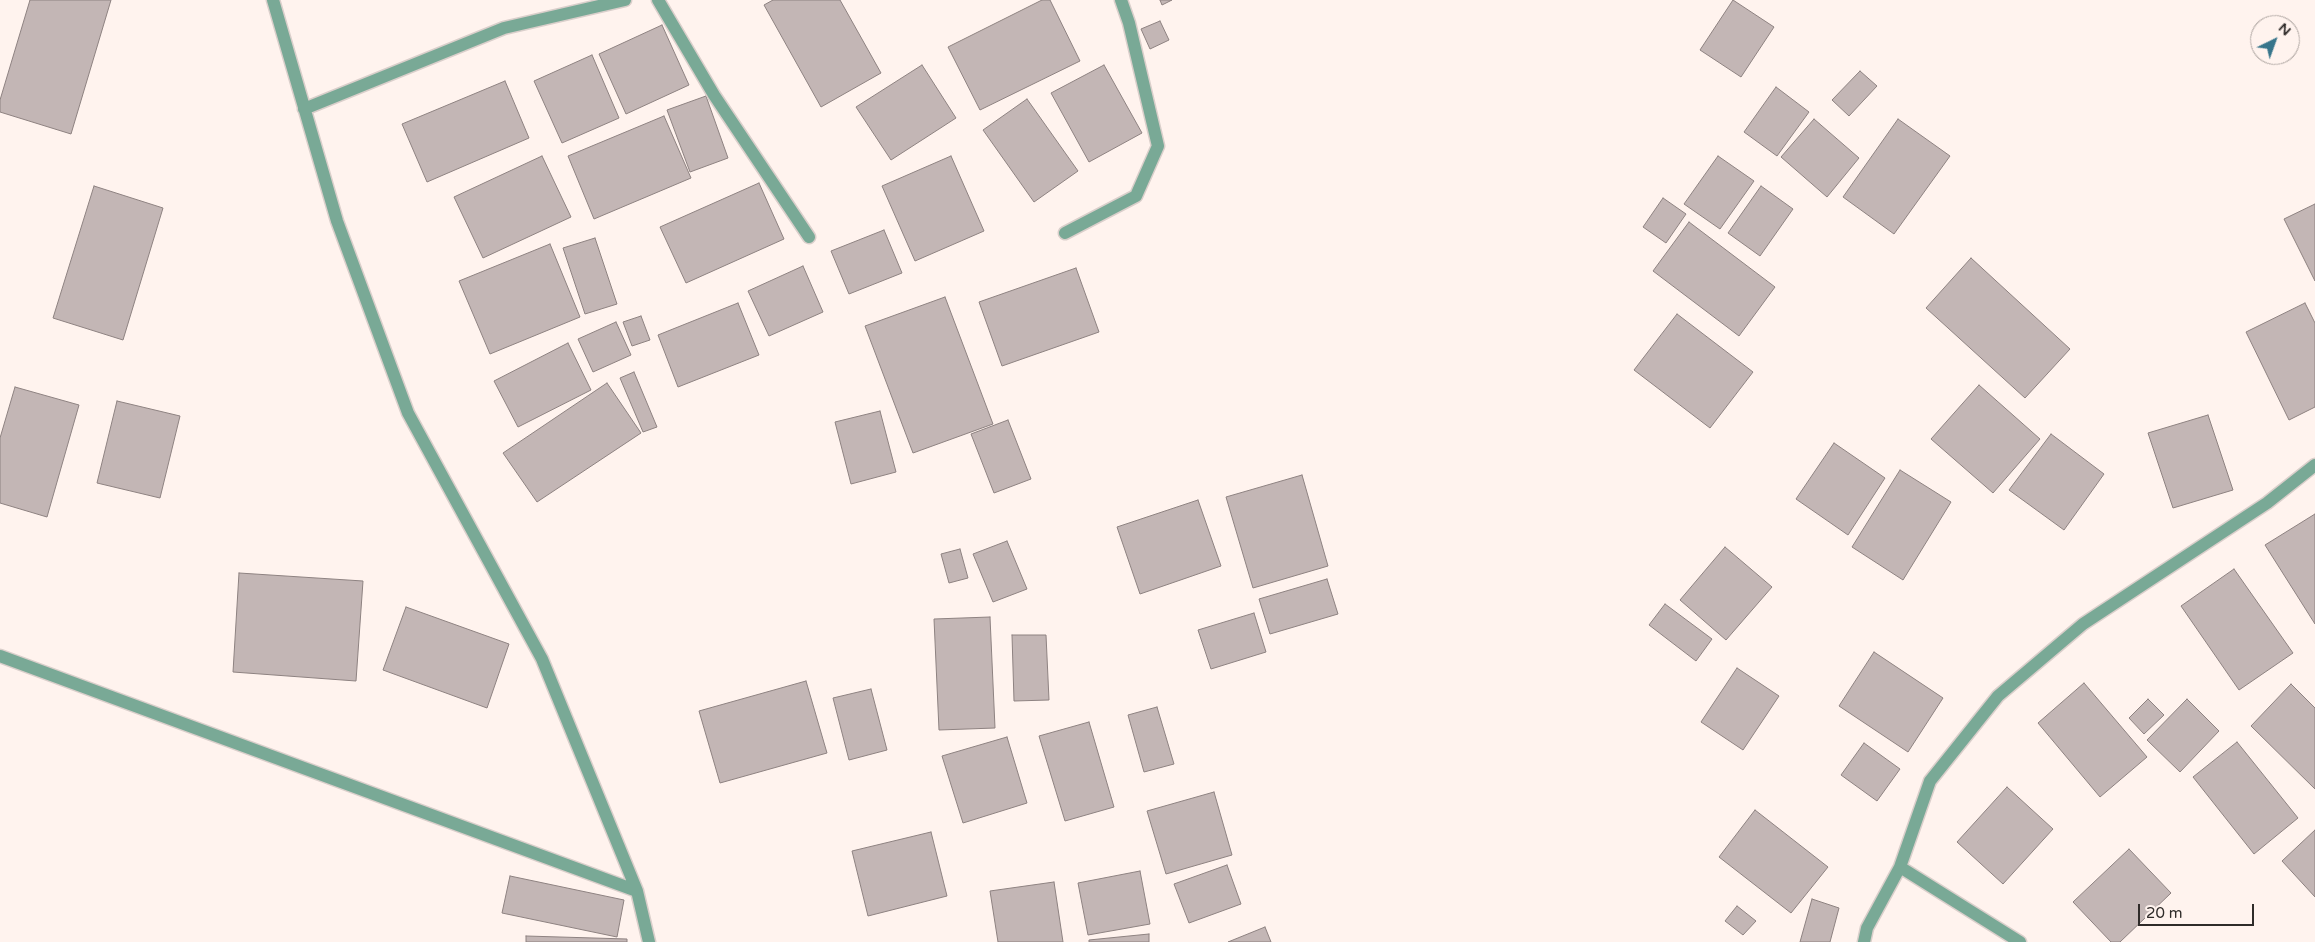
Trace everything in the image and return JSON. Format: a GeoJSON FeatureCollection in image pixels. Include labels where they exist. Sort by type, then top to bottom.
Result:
{"type":"FeatureCollection","features":[{"type":"Feature","properties":{"kind":"street"},"geometry":{"type":"LineString","coordinates":[[273,0],[337,221],[408,413],[542,659],[637,891],[649,942]]}},
{"type":"Feature","properties":{"kind":"street"},"geometry":{"type":"LineString","coordinates":[[304,108],[504,28],[625,0]]}},
{"type":"Feature","properties":{"kind":"street"},"geometry":{"type":"LineString","coordinates":[[658,0],[714,95],[809,237]]}},
{"type":"Feature","properties":{"kind":"street"},"geometry":{"type":"LineString","coordinates":[[1065,233],[1136,196],[1158,146],[1129,23],[1121,0]]}},
{"type":"Feature","properties":{"kind":"street"},"geometry":{"type":"LineString","coordinates":[[1864,942],[1867,928],[1900,867],[1930,781],[1998,696],[2084,624],[2267,503],[2315,465]]}},
{"type":"Feature","properties":{"kind":"street"},"geometry":{"type":"LineString","coordinates":[[0,656],[637,891]]}},
{"type":"Feature","properties":{"kind":"street"},"geometry":{"type":"LineString","coordinates":[[1900,867],[2020,942]]}},
{"type":"Feature","properties":{"kind":"building"},"geometry":{"type":"Polygon","coordinates":[[[30,0],[111,0],[71,134],[0,112],[0,100],[30,0]]]}},
{"type":"Feature","properties":{"kind":"building"},"geometry":{"type":"Polygon","coordinates":[[[773,0],[840,0],[881,73],[821,107],[764,5],[773,0]]]}},
{"type":"Feature","properties":{"kind":"building"},"geometry":{"type":"Polygon","coordinates":[[[1042,0],[1050,0],[1080,61],[980,110],[948,47],[1042,0]]]}},
{"type":"Feature","properties":{"kind":"building"},"geometry":{"type":"Polygon","coordinates":[[[1160,0],[1172,0],[1162,5],[1160,0]]]}},
{"type":"Feature","properties":{"kind":"building"},"geometry":{"type":"Polygon","coordinates":[[[1733,0],[1774,27],[1741,77],[1700,50],[1733,0]]]}},
{"type":"Feature","properties":{"kind":"building"},"geometry":{"type":"Polygon","coordinates":[[[1160,21],[1169,40],[1150,49],[1141,29],[1160,21]]]}},
{"type":"Feature","properties":{"kind":"building"},"geometry":{"type":"Polygon","coordinates":[[[662,25],[689,85],[626,114],[599,54],[662,25]]]}},
{"type":"Feature","properties":{"kind":"building"},"geometry":{"type":"Polygon","coordinates":[[[592,55],[619,118],[562,143],[534,81],[592,55]]]}},
{"type":"Feature","properties":{"kind":"building"},"geometry":{"type":"Polygon","coordinates":[[[922,65],[956,118],[891,160],[856,107],[922,65]]]}},
{"type":"Feature","properties":{"kind":"building"},"geometry":{"type":"Polygon","coordinates":[[[1104,65],[1142,133],[1089,162],[1051,93],[1104,65]]]}},
{"type":"Feature","properties":{"kind":"building"},"geometry":{"type":"Polygon","coordinates":[[[1860,71],[1877,86],[1849,116],[1832,100],[1860,71]]]}},
{"type":"Feature","properties":{"kind":"building"},"geometry":{"type":"Polygon","coordinates":[[[505,81],[529,138],[427,182],[402,124],[505,81]]]}},
{"type":"Feature","properties":{"kind":"building"},"geometry":{"type":"Polygon","coordinates":[[[1776,87],[1809,112],[1777,156],[1744,132],[1776,87]]]}},
{"type":"Feature","properties":{"kind":"building"},"geometry":{"type":"Polygon","coordinates":[[[706,96],[728,158],[690,172],[667,110],[706,96]]]}},
{"type":"Feature","properties":{"kind":"building"},"geometry":{"type":"Polygon","coordinates":[[[1027,99],[1078,171],[1034,202],[983,130],[1027,99]]]}},
{"type":"Feature","properties":{"kind":"building"},"geometry":{"type":"Polygon","coordinates":[[[664,116],[691,178],[594,219],[568,156],[664,116]]]}},
{"type":"Feature","properties":{"kind":"building"},"geometry":{"type":"Polygon","coordinates":[[[1814,119],[1859,158],[1827,197],[1781,157],[1814,119]]]}},
{"type":"Feature","properties":{"kind":"building"},"geometry":{"type":"Polygon","coordinates":[[[1898,119],[1950,156],[1894,234],[1843,197],[1898,119]]]}},
{"type":"Feature","properties":{"kind":"building"},"geometry":{"type":"Polygon","coordinates":[[[542,156],[571,217],[483,258],[454,197],[542,156]]]}},
{"type":"Feature","properties":{"kind":"building"},"geometry":{"type":"Polygon","coordinates":[[[951,156],[984,231],[915,261],[882,186],[951,156]]]}},
{"type":"Feature","properties":{"kind":"building"},"geometry":{"type":"Polygon","coordinates":[[[1718,156],[1754,181],[1720,229],[1684,204],[1718,156]]]}},
{"type":"Feature","properties":{"kind":"building"},"geometry":{"type":"Polygon","coordinates":[[[759,183],[784,239],[686,283],[660,227],[759,183]]]}},
{"type":"Feature","properties":{"kind":"building"},"geometry":{"type":"Polygon","coordinates":[[[94,186],[163,208],[123,340],[53,318],[94,186]]]}},
{"type":"Feature","properties":{"kind":"building"},"geometry":{"type":"Polygon","coordinates":[[[1761,186],[1793,209],[1760,256],[1728,233],[1761,186]]]}},
{"type":"Feature","properties":{"kind":"building"},"geometry":{"type":"Polygon","coordinates":[[[1663,198],[1686,214],[1666,243],[1643,227],[1663,198]]]}},
{"type":"Feature","properties":{"kind":"building"},"geometry":{"type":"Polygon","coordinates":[[[2315,204],[2315,281],[2284,219],[2315,204]]]}},
{"type":"Feature","properties":{"kind":"building"},"geometry":{"type":"Polygon","coordinates":[[[1689,222],[1775,287],[1739,336],[1653,271],[1689,222]]]}},
{"type":"Feature","properties":{"kind":"building"},"geometry":{"type":"Polygon","coordinates":[[[884,230],[902,273],[849,294],[831,251],[884,230]]]}},
{"type":"Feature","properties":{"kind":"building"},"geometry":{"type":"Polygon","coordinates":[[[595,238],[617,304],[585,314],[563,248],[595,238]]]}},
{"type":"Feature","properties":{"kind":"building"},"geometry":{"type":"Polygon","coordinates":[[[550,244],[580,317],[490,354],[459,281],[550,244]]]}},
{"type":"Feature","properties":{"kind":"building"},"geometry":{"type":"Polygon","coordinates":[[[1971,258],[2070,349],[2025,398],[1926,308],[1971,258]]]}},
{"type":"Feature","properties":{"kind":"building"},"geometry":{"type":"Polygon","coordinates":[[[803,266],[823,312],[769,336],[748,291],[803,266]]]}},
{"type":"Feature","properties":{"kind":"building"},"geometry":{"type":"Polygon","coordinates":[[[1076,268],[1099,332],[1002,366],[979,302],[1076,268]]]}},
{"type":"Feature","properties":{"kind":"building"},"geometry":{"type":"Polygon","coordinates":[[[945,297],[993,424],[913,453],[865,326],[945,297]]]}},
{"type":"Feature","properties":{"kind":"building"},"geometry":{"type":"Polygon","coordinates":[[[738,303],[759,355],[678,387],[658,335],[738,303]]]}},
{"type":"Feature","properties":{"kind":"building"},"geometry":{"type":"Polygon","coordinates":[[[2305,303],[2315,323],[2315,407],[2289,420],[2246,332],[2305,303]]]}},
{"type":"Feature","properties":{"kind":"building"},"geometry":{"type":"Polygon","coordinates":[[[1677,314],[1753,372],[1710,428],[1634,370],[1677,314]]]}},
{"type":"Feature","properties":{"kind":"building"},"geometry":{"type":"Polygon","coordinates":[[[641,316],[650,340],[632,346],[623,322],[641,316]]]}},
{"type":"Feature","properties":{"kind":"building"},"geometry":{"type":"Polygon","coordinates":[[[616,322],[631,355],[593,372],[578,339],[616,322]]]}},
{"type":"Feature","properties":{"kind":"building"},"geometry":{"type":"Polygon","coordinates":[[[568,343],[591,390],[518,427],[494,381],[568,343]]]}},
{"type":"Feature","properties":{"kind":"building"},"geometry":{"type":"Polygon","coordinates":[[[634,372],[657,427],[643,432],[620,378],[634,372]]]}},
{"type":"Feature","properties":{"kind":"building"},"geometry":{"type":"Polygon","coordinates":[[[607,383],[641,433],[537,502],[503,453],[607,383]]]}},
{"type":"Feature","properties":{"kind":"building"},"geometry":{"type":"Polygon","coordinates":[[[1979,385],[2040,439],[1993,493],[1931,439],[1979,385]]]}},
{"type":"Feature","properties":{"kind":"building"},"geometry":{"type":"Polygon","coordinates":[[[15,387],[79,405],[47,517],[0,503],[0,438],[15,387]]]}},
{"type":"Feature","properties":{"kind":"building"},"geometry":{"type":"Polygon","coordinates":[[[117,401],[180,416],[160,498],[97,483],[117,401]]]}},
{"type":"Feature","properties":{"kind":"building"},"geometry":{"type":"Polygon","coordinates":[[[880,411],[896,472],[851,484],[835,422],[880,411]]]}},
{"type":"Feature","properties":{"kind":"building"},"geometry":{"type":"Polygon","coordinates":[[[2208,415],[2233,490],[2173,508],[2148,433],[2208,415]]]}},
{"type":"Feature","properties":{"kind":"building"},"geometry":{"type":"Polygon","coordinates":[[[1008,420],[1031,479],[994,493],[971,434],[1008,420]]]}},
{"type":"Feature","properties":{"kind":"building"},"geometry":{"type":"Polygon","coordinates":[[[2051,434],[2104,474],[2064,530],[2009,490],[2051,434]]]}},
{"type":"Feature","properties":{"kind":"building"},"geometry":{"type":"Polygon","coordinates":[[[1834,443],[1885,478],[1848,535],[1796,499],[1834,443]]]}},
{"type":"Feature","properties":{"kind":"building"},"geometry":{"type":"Polygon","coordinates":[[[1900,470],[1951,502],[1903,580],[1852,547],[1900,470]]]}},
{"type":"Feature","properties":{"kind":"building"},"geometry":{"type":"Polygon","coordinates":[[[1302,475],[1328,566],[1253,588],[1226,497],[1302,475]]]}},
{"type":"Feature","properties":{"kind":"building"},"geometry":{"type":"Polygon","coordinates":[[[1198,500],[1221,566],[1140,594],[1117,527],[1198,500]]]}},
{"type":"Feature","properties":{"kind":"building"},"geometry":{"type":"Polygon","coordinates":[[[2315,514],[2315,624],[2265,545],[2315,514]]]}},
{"type":"Feature","properties":{"kind":"building"},"geometry":{"type":"Polygon","coordinates":[[[1007,541],[1027,589],[993,602],[973,554],[1007,541]]]}},
{"type":"Feature","properties":{"kind":"building"},"geometry":{"type":"Polygon","coordinates":[[[1725,547],[1772,587],[1726,640],[1680,600],[1725,547]]]}},
{"type":"Feature","properties":{"kind":"building"},"geometry":{"type":"Polygon","coordinates":[[[960,549],[968,578],[949,583],[941,554],[960,549]]]}},
{"type":"Feature","properties":{"kind":"building"},"geometry":{"type":"Polygon","coordinates":[[[2234,569],[2293,653],[2239,690],[2181,606],[2234,569]]]}},
{"type":"Feature","properties":{"kind":"building"},"geometry":{"type":"Polygon","coordinates":[[[239,573],[363,581],[356,681],[233,672],[239,573]]]}},
{"type":"Feature","properties":{"kind":"building"},"geometry":{"type":"Polygon","coordinates":[[[1327,579],[1338,614],[1270,634],[1259,599],[1327,579]]]}},
{"type":"Feature","properties":{"kind":"building"},"geometry":{"type":"Polygon","coordinates":[[[1665,604],[1712,639],[1696,661],[1649,625],[1665,604]]]}},
{"type":"Feature","properties":{"kind":"building"},"geometry":{"type":"Polygon","coordinates":[[[406,607],[509,644],[487,708],[383,670],[406,607]]]}},
{"type":"Feature","properties":{"kind":"building"},"geometry":{"type":"Polygon","coordinates":[[[1254,613],[1266,652],[1211,669],[1198,630],[1254,613]]]}},
{"type":"Feature","properties":{"kind":"building"},"geometry":{"type":"Polygon","coordinates":[[[990,617],[995,728],[939,730],[934,619],[990,617]]]}},
{"type":"Feature","properties":{"kind":"building"},"geometry":{"type":"Polygon","coordinates":[[[1012,635],[1046,635],[1049,700],[1014,701],[1012,635]]]}},
{"type":"Feature","properties":{"kind":"building"},"geometry":{"type":"Polygon","coordinates":[[[1874,652],[1943,698],[1908,752],[1839,706],[1874,652]]]}},
{"type":"Feature","properties":{"kind":"building"},"geometry":{"type":"Polygon","coordinates":[[[1737,668],[1779,696],[1743,750],[1701,722],[1737,668]]]}},
{"type":"Feature","properties":{"kind":"building"},"geometry":{"type":"Polygon","coordinates":[[[806,681],[827,753],[720,783],[699,711],[806,681]]]}},
{"type":"Feature","properties":{"kind":"building"},"geometry":{"type":"Polygon","coordinates":[[[2084,683],[2147,757],[2100,797],[2038,723],[2084,683]]]}},
{"type":"Feature","properties":{"kind":"building"},"geometry":{"type":"Polygon","coordinates":[[[2291,684],[2315,708],[2315,789],[2251,726],[2291,684]]]}},
{"type":"Feature","properties":{"kind":"building"},"geometry":{"type":"Polygon","coordinates":[[[871,689],[887,750],[849,760],[833,698],[871,689]]]}},
{"type":"Feature","properties":{"kind":"building"},"geometry":{"type":"Polygon","coordinates":[[[2148,699],[2164,715],[2144,734],[2129,718],[2148,699]]]}},
{"type":"Feature","properties":{"kind":"building"},"geometry":{"type":"Polygon","coordinates":[[[2187,699],[2219,731],[2180,772],[2147,740],[2187,699]]]}},
{"type":"Feature","properties":{"kind":"building"},"geometry":{"type":"Polygon","coordinates":[[[1157,707],[1174,764],[1144,772],[1128,715],[1157,707]]]}},
{"type":"Feature","properties":{"kind":"building"},"geometry":{"type":"Polygon","coordinates":[[[1089,722],[1114,807],[1065,821],[1039,736],[1089,722]]]}},
{"type":"Feature","properties":{"kind":"building"},"geometry":{"type":"Polygon","coordinates":[[[1007,737],[1027,803],[963,823],[942,756],[1007,737]]]}},
{"type":"Feature","properties":{"kind":"building"},"geometry":{"type":"Polygon","coordinates":[[[2237,742],[2298,818],[2254,854],[2193,777],[2237,742]]]}},
{"type":"Feature","properties":{"kind":"building"},"geometry":{"type":"Polygon","coordinates":[[[1864,743],[1900,769],[1877,801],[1841,775],[1864,743]]]}},
{"type":"Feature","properties":{"kind":"building"},"geometry":{"type":"Polygon","coordinates":[[[2007,787],[2053,829],[2003,884],[1957,842],[2007,787]]]}},
{"type":"Feature","properties":{"kind":"building"},"geometry":{"type":"Polygon","coordinates":[[[1214,792],[1232,855],[1166,874],[1147,811],[1214,792]]]}},
{"type":"Feature","properties":{"kind":"building"},"geometry":{"type":"Polygon","coordinates":[[[1755,810],[1828,867],[1791,913],[1719,857],[1755,810]]]}},
{"type":"Feature","properties":{"kind":"building"},"geometry":{"type":"Polygon","coordinates":[[[2315,830],[2315,897],[2282,861],[2315,830]]]}},
{"type":"Feature","properties":{"kind":"building"},"geometry":{"type":"Polygon","coordinates":[[[931,832],[947,896],[868,916],[852,851],[931,832]]]}},
{"type":"Feature","properties":{"kind":"building"},"geometry":{"type":"Polygon","coordinates":[[[2129,849],[2171,893],[2120,942],[2111,942],[2073,902],[2129,849]]]}},
{"type":"Feature","properties":{"kind":"building"},"geometry":{"type":"Polygon","coordinates":[[[1227,865],[1241,904],[1189,923],[1174,884],[1227,865]]]}},
{"type":"Feature","properties":{"kind":"building"},"geometry":{"type":"Polygon","coordinates":[[[1140,871],[1150,924],[1088,935],[1078,883],[1140,871]]]}},
{"type":"Feature","properties":{"kind":"building"},"geometry":{"type":"Polygon","coordinates":[[[510,876],[624,900],[617,937],[502,913],[510,876]]]}},
{"type":"Feature","properties":{"kind":"building"},"geometry":{"type":"Polygon","coordinates":[[[1054,882],[1063,942],[998,942],[990,891],[1054,882]]]}},
{"type":"Feature","properties":{"kind":"building"},"geometry":{"type":"Polygon","coordinates":[[[1812,899],[1839,908],[1830,942],[1800,942],[1812,899]]]}},
{"type":"Feature","properties":{"kind":"building"},"geometry":{"type":"Polygon","coordinates":[[[1737,906],[1756,921],[1743,935],[1725,921],[1737,906]]]}},
{"type":"Feature","properties":{"kind":"building"},"geometry":{"type":"Polygon","coordinates":[[[1265,927],[1271,942],[1228,942],[1265,927]]]}},
{"type":"Feature","properties":{"kind":"building"},"geometry":{"type":"Polygon","coordinates":[[[1149,934],[1149,942],[1089,942],[1089,940],[1149,934]]]}},
{"type":"Feature","properties":{"kind":"building"},"geometry":{"type":"Polygon","coordinates":[[[526,936],[627,939],[627,942],[526,942],[526,936]]]}}]}
